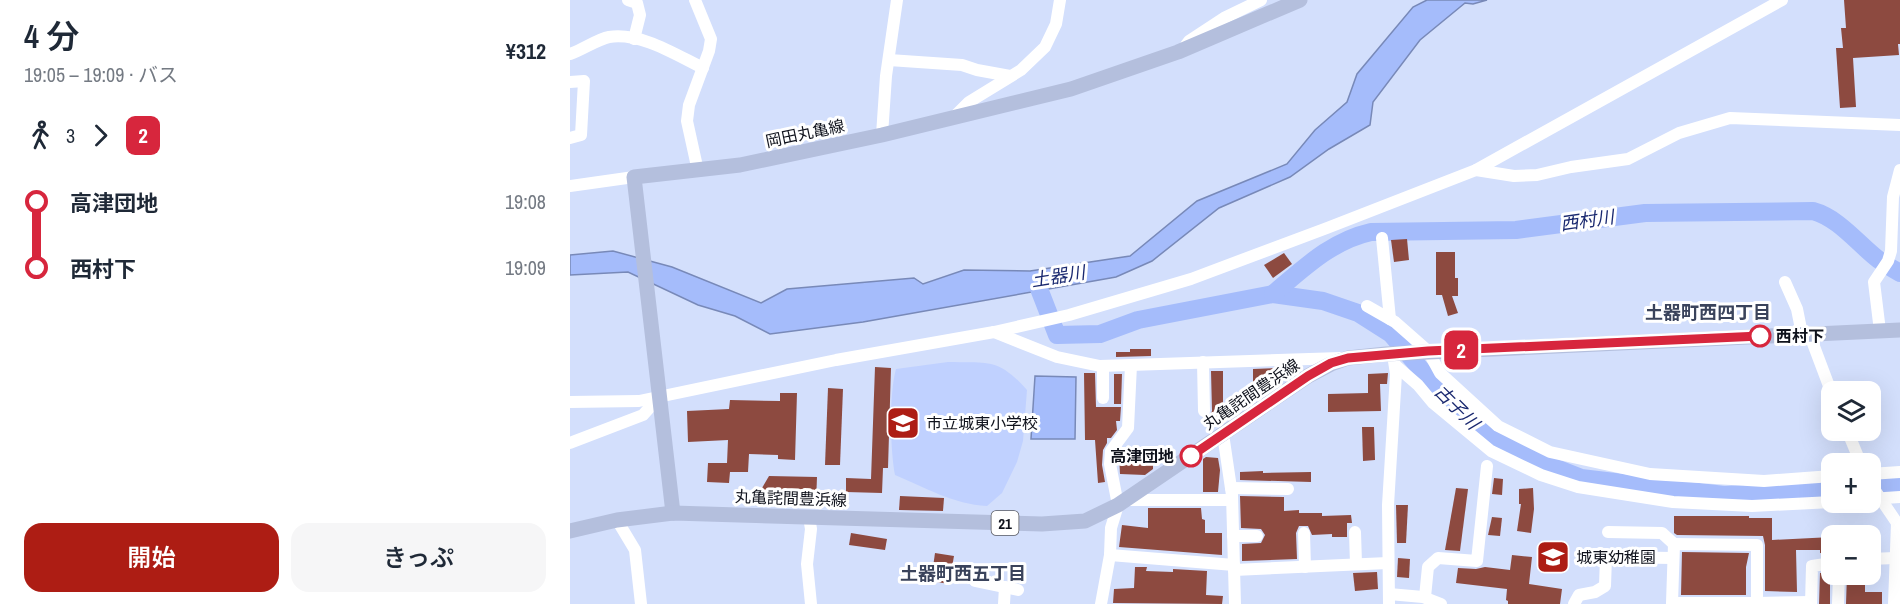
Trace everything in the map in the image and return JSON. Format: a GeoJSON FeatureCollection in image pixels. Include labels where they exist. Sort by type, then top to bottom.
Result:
{"type":"FeatureCollection","features":[{"type":"Feature","properties":{"kind":"main road","name":"岡田丸亀線"},"geometry":{"type":"LineString","coordinates":[[635,181],[740,165],[882,135],[1071,89],[1182,51],[1300,0]]}},
{"type":"Feature","properties":{"kind":"main road"},"geometry":{"type":"LineString","coordinates":[[635,181],[674,513]]}},
{"type":"Feature","properties":{"kind":"main road","name":"丸亀詫間豊浜線"},"geometry":{"type":"LineString","coordinates":[[570,531],[617,520],[674,513],[1060,524],[1085,521],[1123,502],[1308,376],[1331,363],[1348,358],[1394,359],[1425,352],[1900,330]]}},
{"type":"Feature","properties":{"kind":"street"},"geometry":{"type":"LineString","coordinates":[[628,0],[637,3],[640,15],[634,39]]}},
{"type":"Feature","properties":{"kind":"street"},"geometry":{"type":"LineString","coordinates":[[695,0],[711,39],[709,51],[688,105],[687,121],[698,171]]}},
{"type":"Feature","properties":{"kind":"street"},"geometry":{"type":"LineString","coordinates":[[882,135],[897,0]]}},
{"type":"Feature","properties":{"kind":"street"},"geometry":{"type":"LineString","coordinates":[[953,118],[969,102],[1021,70],[1045,47],[1056,24],[1060,0]]}},
{"type":"Feature","properties":{"kind":"street"},"geometry":{"type":"LineString","coordinates":[[1182,51],[1189,41],[1224,18],[1261,0]]}},
{"type":"Feature","properties":{"kind":"street"},"geometry":{"type":"LineString","coordinates":[[570,402],[639,401],[659,390],[994,332],[1069,315],[1191,279],[1476,170],[1782,0]]}},
{"type":"Feature","properties":{"kind":"street"},"geometry":{"type":"LineString","coordinates":[[570,54],[607,38],[625,37],[666,50],[703,68]]}},
{"type":"Feature","properties":{"kind":"street"},"geometry":{"type":"LineString","coordinates":[[889,60],[962,65],[1010,76]]}},
{"type":"Feature","properties":{"kind":"street"},"geometry":{"type":"LineString","coordinates":[[570,82],[584,81],[581,135],[570,138]]}},
{"type":"Feature","properties":{"kind":"street"},"geometry":{"type":"LineString","coordinates":[[1476,170],[1514,176],[1537,175],[1571,167],[1628,159],[1679,133],[1730,118],[1900,125]]}},
{"type":"Feature","properties":{"kind":"street"},"geometry":{"type":"LineString","coordinates":[[1880,331],[1874,282],[1885,265],[1892,241],[1893,197],[1900,170]]}},
{"type":"Feature","properties":{"kind":"street"},"geometry":{"type":"LineString","coordinates":[[570,186],[635,181]]}},
{"type":"Feature","properties":{"kind":"street"},"geometry":{"type":"LineString","coordinates":[[1382,238],[1390,319]]}},
{"type":"Feature","properties":{"kind":"street"},"geometry":{"type":"LineString","coordinates":[[1785,282],[1826,381]]}},
{"type":"Feature","properties":{"kind":"street"},"geometry":{"type":"LineString","coordinates":[[1367,306],[1390,319],[1425,352],[1440,373],[1498,426],[1550,452],[1650,474],[1764,481],[1821,477]]}},
{"type":"Feature","properties":{"kind":"street"},"geometry":{"type":"LineString","coordinates":[[994,332],[1057,357],[1103,366],[1348,358]]}},
{"type":"Feature","properties":{"kind":"street"},"geometry":{"type":"LineString","coordinates":[[1394,359],[1433,403],[1491,451],[1541,475],[1568,484],[1672,502],[1752,507],[1821,503]]}},
{"type":"Feature","properties":{"kind":"street"},"geometry":{"type":"LineString","coordinates":[[1394,359],[1388,505],[1389,599],[1425,597],[1441,604]]}},
{"type":"Feature","properties":{"kind":"street"},"geometry":{"type":"LineString","coordinates":[[1203,362],[1204,411]]}},
{"type":"Feature","properties":{"kind":"street"},"geometry":{"type":"LineString","coordinates":[[1101,604],[1110,555],[1111,528],[1123,502],[1110,457],[1111,451],[1128,428],[1131,365]]}},
{"type":"Feature","properties":{"kind":"street"},"geometry":{"type":"LineString","coordinates":[[1103,366],[1103,398]]}},
{"type":"Feature","properties":{"kind":"street"},"geometry":{"type":"LineString","coordinates":[[570,443],[643,415],[659,390]]}},
{"type":"Feature","properties":{"kind":"street"},"geometry":{"type":"LineString","coordinates":[[1223,434],[1232,494],[1234,604]]}},
{"type":"Feature","properties":{"kind":"street"},"geometry":{"type":"LineString","coordinates":[[1425,597],[1428,567],[1438,558],[1477,561],[1487,466]]}},
{"type":"Feature","properties":{"kind":"street"},"geometry":{"type":"LineString","coordinates":[[1881,473],[1900,472]]}},
{"type":"Feature","properties":{"kind":"street"},"geometry":{"type":"LineString","coordinates":[[1123,502],[1288,489]]}},
{"type":"Feature","properties":{"kind":"street"},"geometry":{"type":"LineString","coordinates":[[1881,498],[1900,497]]}},
{"type":"Feature","properties":{"kind":"street"},"geometry":{"type":"LineString","coordinates":[[1881,503],[1898,524],[1899,530],[1895,558],[1894,604]]}},
{"type":"Feature","properties":{"kind":"street"},"geometry":{"type":"LineString","coordinates":[[809,516],[811,529],[807,564],[811,604]]}},
{"type":"Feature","properties":{"kind":"street"},"geometry":{"type":"LineString","coordinates":[[617,520],[635,550],[641,604]]}},
{"type":"Feature","properties":{"kind":"street"},"geometry":{"type":"LineString","coordinates":[[1355,532],[1356,564]]}},
{"type":"Feature","properties":{"kind":"street"},"geometry":{"type":"LineString","coordinates":[[1608,532],[1634,537],[1662,533],[1674,544],[1757,545],[1757,603]]}},
{"type":"Feature","properties":{"kind":"street"},"geometry":{"type":"LineString","coordinates":[[1304,533],[1305,567]]}},
{"type":"Feature","properties":{"kind":"street"},"geometry":{"type":"LineString","coordinates":[[1233,536],[1257,536]]}},
{"type":"Feature","properties":{"kind":"street"},"geometry":{"type":"LineString","coordinates":[[1674,544],[1672,603],[1811,603],[1812,566],[1821,565]]}},
{"type":"Feature","properties":{"kind":"street"},"geometry":{"type":"LineString","coordinates":[[1110,555],[1234,568],[1388,563]]}},
{"type":"Feature","properties":{"kind":"street"},"geometry":{"type":"LineString","coordinates":[[1574,604],[1580,595],[1595,592],[1605,586],[1606,557],[1673,558]]}},
{"type":"Feature","properties":{"kind":"street"},"geometry":{"type":"LineString","coordinates":[[1881,559],[1895,558]]}},
{"type":"Feature","properties":{"kind":"street"},"geometry":{"type":"LineString","coordinates":[[975,581],[1011,588],[1004,604]]}},
{"type":"Feature","properties":{"kind":"street"},"geometry":{"type":"LineString","coordinates":[[1838,604],[1839,585]]}},
{"type":"Feature","properties":{"kind":"shaded area"},"geometry":{"type":"Polygon","coordinates":[[[948,362],[982,363],[1000,367],[1017,379],[1027,390],[1023,441],[1017,462],[1002,493],[987,506],[951,499],[895,475],[891,422],[892,392],[896,369],[948,362]]]}},
{"type":"Feature","properties":{"kind":"water","name":"土器川"},"geometry":{"type":"Polygon","coordinates":[[[1427,0],[1487,0],[1473,4],[1465,3],[1420,40],[1373,102],[1370,125],[1329,149],[1290,177],[1219,208],[1152,261],[1116,277],[863,322],[770,334],[735,316],[698,305],[628,272],[570,275],[570,255],[613,251],[672,267],[761,303],[787,289],[914,278],[923,284],[964,270],[1030,271],[1130,256],[1197,201],[1287,164],[1315,130],[1347,102],[1357,74],[1413,7],[1427,0]]]}},
{"type":"Feature","properties":{"kind":"water"},"geometry":{"type":"Polygon","coordinates":[[[1035,376],[1076,377],[1075,439],[1031,439],[1035,376]]]}},
{"type":"Feature","properties":{"kind":"building"},"geometry":{"type":"Polygon","coordinates":[[[1844,0],[1900,0],[1900,44],[1898,44],[1899,55],[1853,58],[1856,107],[1840,108],[1836,48],[1843,48],[1841,28],[1846,28],[1844,0]]]}},
{"type":"Feature","properties":{"kind":"building"},"geometry":{"type":"Polygon","coordinates":[[[1407,239],[1409,260],[1394,262],[1391,240],[1407,239]]]}},
{"type":"Feature","properties":{"kind":"building"},"geometry":{"type":"Polygon","coordinates":[[[1436,252],[1455,252],[1458,296],[1452,296],[1458,313],[1448,316],[1442,295],[1436,295],[1436,252]]]}},
{"type":"Feature","properties":{"kind":"building"},"geometry":{"type":"Polygon","coordinates":[[[1284,253],[1292,264],[1273,278],[1264,265],[1284,253]]]}},
{"type":"Feature","properties":{"kind":"building"},"geometry":{"type":"Polygon","coordinates":[[[1130,349],[1151,349],[1151,356],[1116,357],[1116,352],[1130,352],[1130,349]]]}},
{"type":"Feature","properties":{"kind":"building"},"geometry":{"type":"Polygon","coordinates":[[[875,367],[891,368],[888,468],[883,468],[882,493],[846,492],[846,478],[871,479],[875,367]]]}},
{"type":"Feature","properties":{"kind":"building"},"geometry":{"type":"Polygon","coordinates":[[[1278,368],[1278,385],[1274,388],[1253,388],[1253,369],[1278,368]]]}},
{"type":"Feature","properties":{"kind":"building"},"geometry":{"type":"Polygon","coordinates":[[[1211,371],[1223,371],[1223,419],[1208,420],[1212,411],[1211,371]]]}},
{"type":"Feature","properties":{"kind":"building"},"geometry":{"type":"Polygon","coordinates":[[[1084,373],[1095,373],[1096,407],[1121,407],[1120,421],[1116,421],[1117,430],[1111,438],[1107,438],[1103,450],[1102,465],[1105,482],[1098,483],[1095,440],[1085,440],[1084,373]]]}},
{"type":"Feature","properties":{"kind":"building"},"geometry":{"type":"Polygon","coordinates":[[[1388,373],[1387,384],[1380,384],[1381,411],[1328,412],[1328,394],[1368,393],[1368,374],[1388,373]]]}},
{"type":"Feature","properties":{"kind":"building"},"geometry":{"type":"Polygon","coordinates":[[[1114,374],[1122,374],[1121,404],[1114,404],[1114,374]]]}},
{"type":"Feature","properties":{"kind":"building"},"geometry":{"type":"Polygon","coordinates":[[[828,388],[843,389],[840,465],[825,465],[828,388]]]}},
{"type":"Feature","properties":{"kind":"building"},"geometry":{"type":"Polygon","coordinates":[[[780,393],[797,393],[795,460],[778,459],[778,455],[749,454],[748,472],[730,472],[729,483],[707,482],[708,463],[727,463],[728,440],[688,442],[687,411],[729,409],[730,400],[780,401],[780,393]]]}},
{"type":"Feature","properties":{"kind":"building"},"geometry":{"type":"Polygon","coordinates":[[[1362,427],[1374,427],[1375,460],[1363,461],[1362,427]]]}},
{"type":"Feature","properties":{"kind":"building"},"geometry":{"type":"Polygon","coordinates":[[[1119,455],[1153,456],[1153,469],[1145,475],[1120,474],[1119,455]]]}},
{"type":"Feature","properties":{"kind":"building"},"geometry":{"type":"Polygon","coordinates":[[[1218,458],[1220,470],[1218,492],[1203,492],[1203,459],[1218,458]]]}},
{"type":"Feature","properties":{"kind":"building"},"geometry":{"type":"Polygon","coordinates":[[[1263,471],[1263,473],[1311,472],[1311,482],[1240,480],[1240,472],[1263,471]]]}},
{"type":"Feature","properties":{"kind":"building"},"geometry":{"type":"Polygon","coordinates":[[[769,476],[817,477],[816,502],[768,501],[762,488],[769,476]]]}},
{"type":"Feature","properties":{"kind":"building"},"geometry":{"type":"Polygon","coordinates":[[[1494,478],[1503,479],[1502,495],[1492,494],[1494,478]]]}},
{"type":"Feature","properties":{"kind":"building"},"geometry":{"type":"Polygon","coordinates":[[[1456,488],[1468,489],[1460,551],[1445,550],[1456,488]]]}},
{"type":"Feature","properties":{"kind":"building"},"geometry":{"type":"Polygon","coordinates":[[[1533,488],[1534,509],[1531,533],[1517,531],[1521,504],[1519,504],[1519,489],[1533,488]]]}},
{"type":"Feature","properties":{"kind":"building"},"geometry":{"type":"Polygon","coordinates":[[[900,496],[944,498],[943,511],[899,510],[900,496]]]}},
{"type":"Feature","properties":{"kind":"building"},"geometry":{"type":"Polygon","coordinates":[[[1240,496],[1284,497],[1284,511],[1322,513],[1322,516],[1351,515],[1352,523],[1347,523],[1347,537],[1332,537],[1332,534],[1312,535],[1308,526],[1299,526],[1296,533],[1297,559],[1242,561],[1242,544],[1261,543],[1265,535],[1261,529],[1241,528],[1240,496]]]}},
{"type":"Feature","properties":{"kind":"building"},"geometry":{"type":"Polygon","coordinates":[[[1396,505],[1408,505],[1406,543],[1397,543],[1396,505]]]}},
{"type":"Feature","properties":{"kind":"building"},"geometry":{"type":"Polygon","coordinates":[[[1148,508],[1201,508],[1202,519],[1205,520],[1205,533],[1222,533],[1222,555],[1119,547],[1122,525],[1148,528],[1148,508]]]}},
{"type":"Feature","properties":{"kind":"building"},"geometry":{"type":"Polygon","coordinates":[[[1674,516],[1772,518],[1772,540],[1821,538],[1821,553],[1820,550],[1796,550],[1797,592],[1765,591],[1763,536],[1677,535],[1674,533],[1674,516]]]}},
{"type":"Feature","properties":{"kind":"building"},"geometry":{"type":"Polygon","coordinates":[[[1492,517],[1502,518],[1500,536],[1488,535],[1492,517]]]}},
{"type":"Feature","properties":{"kind":"building"},"geometry":{"type":"Polygon","coordinates":[[[851,533],[887,539],[885,550],[849,545],[851,533]]]}},
{"type":"Feature","properties":{"kind":"building"},"geometry":{"type":"Polygon","coordinates":[[[1682,552],[1749,553],[1746,567],[1746,595],[1681,595],[1682,552]]]}},
{"type":"Feature","properties":{"kind":"building"},"geometry":{"type":"Polygon","coordinates":[[[935,553],[954,556],[949,584],[931,581],[935,553]]]}},
{"type":"Feature","properties":{"kind":"building"},"geometry":{"type":"Polygon","coordinates":[[[1512,555],[1532,557],[1529,584],[1562,589],[1560,604],[1508,604],[1507,589],[1456,583],[1458,568],[1485,567],[1510,570],[1512,555]]]}},
{"type":"Feature","properties":{"kind":"building"},"geometry":{"type":"Polygon","coordinates":[[[1398,558],[1410,559],[1409,578],[1397,577],[1398,558]]]}},
{"type":"Feature","properties":{"kind":"building"},"geometry":{"type":"Polygon","coordinates":[[[1135,567],[1147,567],[1146,571],[1173,572],[1173,569],[1207,571],[1206,595],[1223,596],[1222,604],[1113,603],[1114,589],[1134,588],[1135,567]]]}},
{"type":"Feature","properties":{"kind":"building"},"geometry":{"type":"Polygon","coordinates":[[[1377,572],[1378,589],[1355,591],[1353,573],[1377,572]]]}},
{"type":"Feature","properties":{"kind":"building"},"geometry":{"type":"Polygon","coordinates":[[[1820,573],[1821,585],[1830,585],[1830,604],[1819,604],[1820,573]]]}},
{"type":"Feature","properties":{"kind":"building"},"geometry":{"type":"Polygon","coordinates":[[[1847,585],[1865,585],[1865,592],[1882,592],[1882,604],[1846,604],[1847,585]]]}},
{"type":"Feature","properties":{"kind":"waterway","name":"西村川"},"geometry":{"type":"LineString","coordinates":[[1273,294],[1307,265],[1331,249],[1371,232],[1516,230],[1645,213],[1813,211],[1822,214],[1848,232],[1879,260],[1900,273]]}},
{"type":"Feature","properties":{"kind":"waterway","name":"古子川"},"geometry":{"type":"LineString","coordinates":[[1036,281],[1057,335],[1100,334],[1138,320],[1273,294],[1323,301],[1358,313],[1391,334],[1458,413],[1490,438],[1535,460],[1581,478],[1724,495],[1821,490]]}},
{"type":"Feature","properties":{"kind":"waterway","name":"古子川"},"geometry":{"type":"LineString","coordinates":[[1881,486],[1900,485]]}},
{"type":"Feature","properties":{"kind":"bus line","name":"2"},"geometry":{"type":"LineString","coordinates":[[1191,456],[1308,376],[1331,363],[1348,358],[1428,351],[1760,336]]}},
{"type":"Feature","properties":{"kind":"place","name":"西村下"},"geometry":{"type":"Point","coordinates":[1760,336]}},
{"type":"Feature","properties":{"kind":"place","name":"市立城東小学校"},"geometry":{"type":"Point","coordinates":[903,423]}},
{"type":"Feature","properties":{"kind":"place","name":"高津団地"},"geometry":{"type":"Point","coordinates":[1191,456]}},
{"type":"Feature","properties":{"kind":"place","name":"城東幼稚園"},"geometry":{"type":"Point","coordinates":[1553,557]}},
{"type":"Feature","properties":{"kind":"district","name":"土器町西四丁目"},"geometry":{"type":"Point","coordinates":[1708,312]}},
{"type":"Feature","properties":{"kind":"district","name":"土器町西五丁目"},"geometry":{"type":"Point","coordinates":[963,573]}}]}
